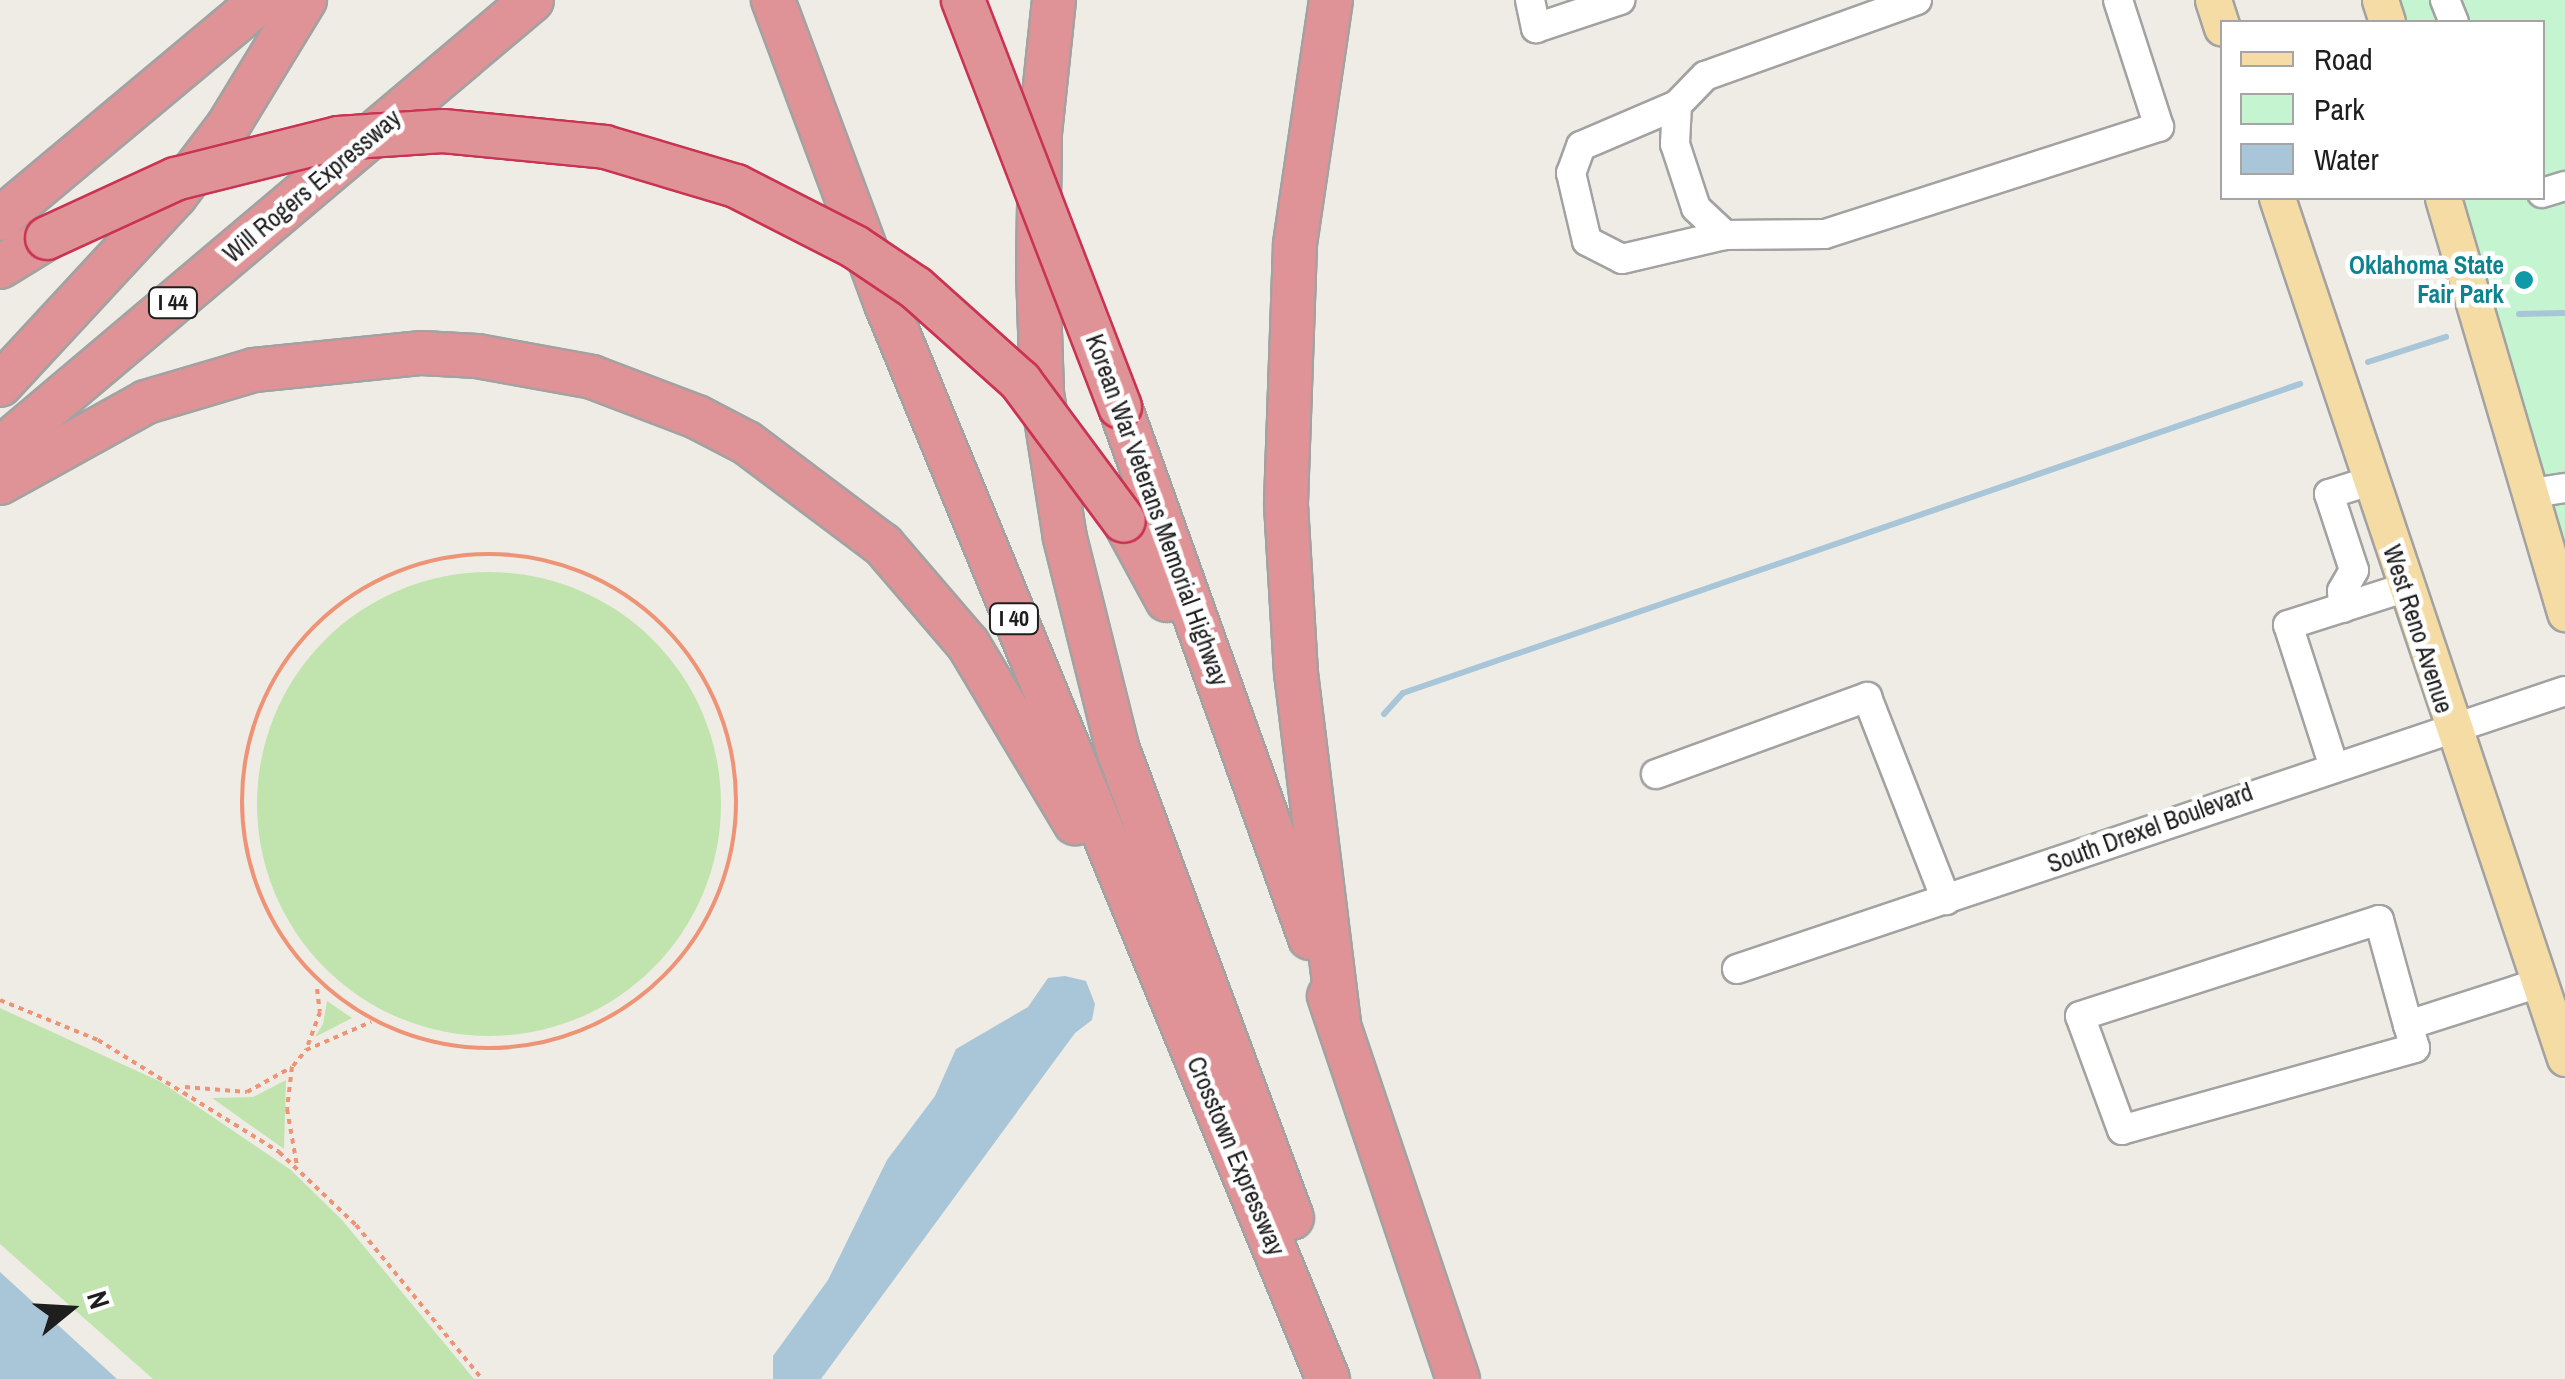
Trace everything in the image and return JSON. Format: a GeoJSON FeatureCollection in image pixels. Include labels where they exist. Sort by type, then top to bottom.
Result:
{"type":"FeatureCollection","features":[{"type":"Feature","properties":{"kind":"highway"},"geometry":{"type":"LineString","coordinates":[[0,219],[262,0]]}},
{"type":"Feature","properties":{"kind":"highway"},"geometry":{"type":"LineString","coordinates":[[0,385],[175,196],[306,0]]}},
{"type":"Feature","properties":{"kind":"highway","name":"Will Rogers Expressway"},"geometry":{"type":"LineString","coordinates":[[0,449],[532,0]]}},
{"type":"Feature","properties":{"kind":"highway","name":"I 40"},"geometry":{"type":"LineString","coordinates":[[773,0],[886,304],[1142,934]]}},
{"type":"Feature","properties":{"kind":"highway","name":"Korean War Veterans Memorial Highway"},"geometry":{"type":"LineString","coordinates":[[963,0],[1120,407],[1238,728],[1339,1024]]}},
{"type":"Feature","properties":{"kind":"highway"},"geometry":{"type":"LineString","coordinates":[[1054,0],[1040,133],[1039,324],[1048,446],[1070,566],[1118,750],[1348,1379]]}},
{"type":"Feature","properties":{"kind":"highway"},"geometry":{"type":"LineString","coordinates":[[1331,0],[1295,245],[1286,505],[1298,690],[1339,1024],[1458,1379]]}},
{"type":"Feature","properties":{"kind":"highway"},"geometry":{"type":"LineString","coordinates":[[0,267],[47,238],[176,179],[338,138],[462,132],[604,146],[736,186],[855,246],[916,288],[1020,381],[1124,521],[1238,728]]}},
{"type":"Feature","properties":{"kind":"highway"},"geometry":{"type":"LineString","coordinates":[[0,483],[146,402],[310,360],[477,356],[536,364],[644,395],[698,417],[795,474],[922,586],[990,678],[1142,934]]}},
{"type":"Feature","properties":{"kind":"highway","name":"Crosstown Expressway"},"geometry":{"type":"LineString","coordinates":[[1142,934],[1328,1379]]}},
{"type":"Feature","properties":{"kind":"main road","name":"West Reno Avenue"},"geometry":{"type":"LineString","coordinates":[[2279,200],[2450,729],[2565,1058]]}},
{"type":"Feature","properties":{"kind":"main road"},"geometry":{"type":"LineString","coordinates":[[2445,200],[2549,491],[2565,613]]}},
{"type":"Feature","properties":{"kind":"street"},"geometry":{"type":"LineString","coordinates":[[1530,0],[1536,28],[1620,0]]}},
{"type":"Feature","properties":{"kind":"street"},"geometry":{"type":"LineString","coordinates":[[1916,0],[1705,76],[1677,106],[1581,146],[1571,173],[1587,241],[1622,259],[1725,235],[1825,234],[2159,127],[2118,0]]}},
{"type":"Feature","properties":{"kind":"street"},"geometry":{"type":"LineString","coordinates":[[1677,106],[1676,144],[1696,208],[1725,235]]}},
{"type":"Feature","properties":{"kind":"street"},"geometry":{"type":"LineString","coordinates":[[2342,608],[2342,590],[2354,570],[2329,494],[2370,481]]}},
{"type":"Feature","properties":{"kind":"street"},"geometry":{"type":"LineString","coordinates":[[2333,764],[2288,625],[2404,588]]}},
{"type":"Feature","properties":{"kind":"street","name":"South Drexel Boulevard"},"geometry":{"type":"LineString","coordinates":[[1737,968],[1946,900],[2333,764],[2565,691]]}},
{"type":"Feature","properties":{"kind":"street"},"geometry":{"type":"LineString","coordinates":[[1656,774],[1867,697],[1946,900]]}},
{"type":"Feature","properties":{"kind":"street"},"geometry":{"type":"LineString","coordinates":[[2379,920],[2408,1025],[2416,1048],[2122,1130],[2080,1016],[2379,920]]}},
{"type":"Feature","properties":{"kind":"street"},"geometry":{"type":"LineString","coordinates":[[2408,1025],[2539,983]]}},
{"type":"Feature","properties":{"kind":"path"},"geometry":{"type":"LineString","coordinates":[[180,1087],[247,1092],[292,1067],[306,1050],[320,1012],[316,986],[267,905],[243,810],[254,728],[281,670],[314,626],[358,592],[406,568],[495,552],[574,571],[644,609],[695,665],[734,762],[732,848],[702,927],[643,991],[596,1023],[558,1035],[485,1044],[437,1042],[371,1022],[316,986]]}},
{"type":"Feature","properties":{"kind":"path"},"geometry":{"type":"LineString","coordinates":[[0,1000],[98,1040],[180,1087],[298,1169],[391,1264],[482,1379]]}},
{"type":"Feature","properties":{"kind":"path"},"geometry":{"type":"LineString","coordinates":[[306,1050],[349,1026],[371,1022]]}},
{"type":"Feature","properties":{"kind":"path"},"geometry":{"type":"LineString","coordinates":[[292,1067],[287,1109],[298,1169]]}},
{"type":"Feature","properties":{"kind":"green space","name":"Oklahoma State Fair Park"},"geometry":{"type":"Polygon","coordinates":[[[2392,0],[2565,0],[2565,566],[2458,200],[2545,200],[2545,20],[2399,20],[2392,0]]]}},
{"type":"Feature","properties":{"kind":"green space"},"geometry":{"type":"Polygon","coordinates":[[[489,572],[534,576],[578,589],[618,611],[653,640],[682,675],[704,715],[717,759],[721,804],[717,849],[704,893],[682,933],[653,968],[618,997],[578,1019],[534,1032],[489,1036],[444,1032],[400,1019],[360,997],[325,968],[296,933],[274,893],[261,849],[257,804],[261,759],[274,715],[296,675],[325,640],[360,611],[400,589],[444,576],[489,572]]]}},
{"type":"Feature","properties":{"kind":"green space"},"geometry":{"type":"Polygon","coordinates":[[[327,1001],[352,1018],[315,1037],[323,1024],[327,1001]]]}},
{"type":"Feature","properties":{"kind":"green space"},"geometry":{"type":"Polygon","coordinates":[[[0,1008],[161,1082],[291,1170],[342,1220],[474,1379],[153,1379],[0,1244],[0,1008]]]}},
{"type":"Feature","properties":{"kind":"green space"},"geometry":{"type":"Polygon","coordinates":[[[286,1080],[284,1149],[212,1098],[253,1097],[286,1080]]]}},
{"type":"Feature","properties":{"kind":"water"},"geometry":{"type":"Polygon","coordinates":[[[1065,976],[1086,981],[1095,1004],[1092,1020],[1075,1033],[821,1379],[773,1379],[773,1356],[828,1280],[887,1160],[935,1096],[956,1049],[1028,1007],[1048,978],[1065,976]]]}},
{"type":"Feature","properties":{"kind":"water"},"geometry":{"type":"Polygon","coordinates":[[[0,1272],[117,1379],[0,1379],[0,1272]]]}},
{"type":"Feature","properties":{"kind":"waterway"},"geometry":{"type":"LineString","coordinates":[[2519,314],[2565,313]]}},
{"type":"Feature","properties":{"kind":"waterway"},"geometry":{"type":"LineString","coordinates":[[2368,362],[2446,337]]}},
{"type":"Feature","properties":{"kind":"waterway"},"geometry":{"type":"LineString","coordinates":[[1384,714],[1403,693],[2300,384]]}},
{"type":"Feature","properties":{"kind":"place","name":"Oklahoma State Fair Park"},"geometry":{"type":"Point","coordinates":[2524,280]}}]}
